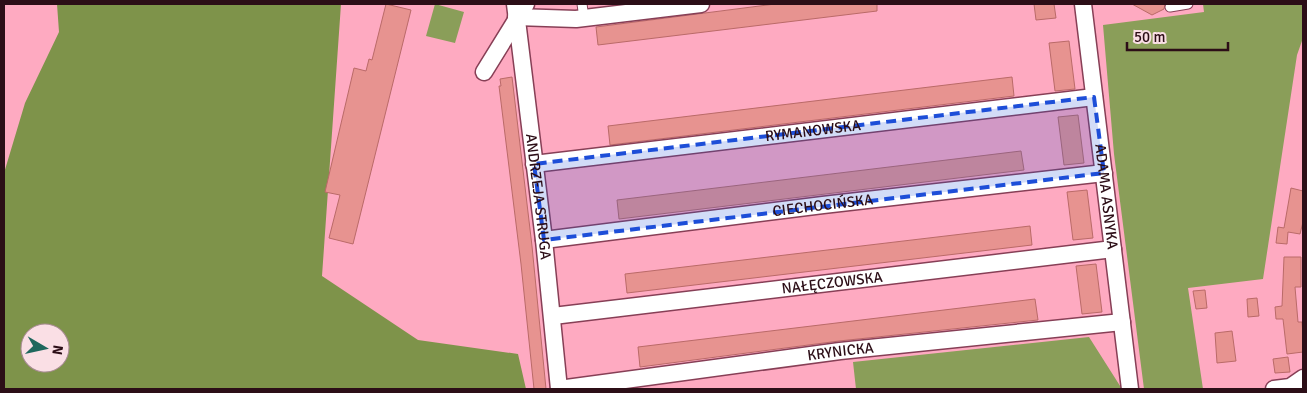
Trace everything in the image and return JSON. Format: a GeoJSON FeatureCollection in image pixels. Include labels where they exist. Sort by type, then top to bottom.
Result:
{"type":"FeatureCollection","features":[{"type":"Feature","properties":{"kind":"street"},"geometry":{"type":"LineString","coordinates":[[484,72],[502,45],[515,11],[526,4]]}},
{"type":"Feature","properties":{"kind":"street"},"geometry":{"type":"LineString","coordinates":[[515,11],[583,11],[701,4]]}},
{"type":"Feature","properties":{"kind":"street","name":"ADAMA ASNYKA"},"geometry":{"type":"LineString","coordinates":[[1082,4],[1130,389]]}},
{"type":"Feature","properties":{"kind":"street","name":"ANDRZEJA STRUGA"},"geometry":{"type":"LineString","coordinates":[[515,11],[544,240],[559,389]]}},
{"type":"Feature","properties":{"kind":"street","name":"RYMANOWSKA"},"geometry":{"type":"LineString","coordinates":[[534,164],[1094,97]]}},
{"type":"Feature","properties":{"kind":"street","name":"CIECHOCIŃSKA"},"geometry":{"type":"LineString","coordinates":[[544,240],[823,205],[1104,173]]}},
{"type":"Feature","properties":{"kind":"street","name":"NAŁĘCZOWSKA"},"geometry":{"type":"LineString","coordinates":[[552,316],[1113,249]]}},
{"type":"Feature","properties":{"kind":"street","name":"KRYNICKA"},"geometry":{"type":"LineString","coordinates":[[559,389],[840,351],[1122,322]]}},
{"type":"Feature","properties":{"kind":"street"},"geometry":{"type":"LineString","coordinates":[[1274,389],[1290,387],[1303,378]]}},
{"type":"Feature","properties":{"kind":"lane"},"geometry":{"type":"LineString","coordinates":[[1170,7],[1188,4]]}},
{"type":"Feature","properties":{"kind":"highlighted area"},"geometry":{"type":"Polygon","coordinates":[[[1094,97],[1104,173],[544,240],[534,164],[1094,97]]]}},
{"type":"Feature","properties":{"kind":"green space"},"geometry":{"type":"Polygon","coordinates":[[[57,4],[341,4],[322,276],[418,340],[518,354],[526,389],[4,389],[4,173],[25,103],[59,32],[57,4]]]}},
{"type":"Feature","properties":{"kind":"green space"},"geometry":{"type":"Polygon","coordinates":[[[435,4],[464,12],[455,43],[426,36],[435,4]]]}},
{"type":"Feature","properties":{"kind":"green space"},"geometry":{"type":"Polygon","coordinates":[[[1203,4],[1303,4],[1303,38],[1297,55],[1263,279],[1188,288],[1203,389],[1144,389],[1114,154],[1103,25],[1204,12],[1203,4]]]}},
{"type":"Feature","properties":{"kind":"green space"},"geometry":{"type":"Polygon","coordinates":[[[1089,337],[1122,389],[856,389],[853,362],[1089,337]]]}},
{"type":"Feature","properties":{"kind":"building"},"geometry":{"type":"Polygon","coordinates":[[[386,4],[411,10],[353,244],[329,238],[340,195],[325,192],[354,68],[366,71],[369,59],[372,60],[386,4]]]}},
{"type":"Feature","properties":{"kind":"building"},"geometry":{"type":"Polygon","coordinates":[[[775,4],[877,4],[877,11],[598,45],[596,27],[775,4]]]}},
{"type":"Feature","properties":{"kind":"building"},"geometry":{"type":"Polygon","coordinates":[[[1034,4],[1054,4],[1056,18],[1036,20],[1034,4]]]}},
{"type":"Feature","properties":{"kind":"building"},"geometry":{"type":"Polygon","coordinates":[[[1132,4],[1165,4],[1164,9],[1152,15],[1132,4]]]}},
{"type":"Feature","properties":{"kind":"building"},"geometry":{"type":"Polygon","coordinates":[[[1069,41],[1075,89],[1055,91],[1049,43],[1069,41]]]}},
{"type":"Feature","properties":{"kind":"building"},"geometry":{"type":"Polygon","coordinates":[[[512,77],[532,246],[546,389],[534,389],[499,86],[501,86],[500,79],[512,77]]]}},
{"type":"Feature","properties":{"kind":"building"},"geometry":{"type":"Polygon","coordinates":[[[1012,77],[1014,96],[610,145],[608,126],[1012,77]]]}},
{"type":"Feature","properties":{"kind":"building"},"geometry":{"type":"Polygon","coordinates":[[[1078,115],[1084,163],[1064,165],[1058,117],[1078,115]]]}},
{"type":"Feature","properties":{"kind":"building"},"geometry":{"type":"Polygon","coordinates":[[[1021,151],[1024,170],[619,219],[617,200],[1021,151]]]}},
{"type":"Feature","properties":{"kind":"building"},"geometry":{"type":"Polygon","coordinates":[[[1291,188],[1303,191],[1303,222],[1300,234],[1288,232],[1287,244],[1276,243],[1278,227],[1284,228],[1291,188]]]}},
{"type":"Feature","properties":{"kind":"building"},"geometry":{"type":"Polygon","coordinates":[[[1087,190],[1093,238],[1073,240],[1067,192],[1087,190]]]}},
{"type":"Feature","properties":{"kind":"building"},"geometry":{"type":"Polygon","coordinates":[[[1030,226],[1032,245],[627,293],[625,274],[1030,226]]]}},
{"type":"Feature","properties":{"kind":"building"},"geometry":{"type":"Polygon","coordinates":[[[1284,257],[1301,257],[1301,287],[1295,287],[1298,322],[1302,322],[1303,352],[1287,354],[1283,319],[1276,319],[1275,307],[1282,306],[1284,257]]]}},
{"type":"Feature","properties":{"kind":"building"},"geometry":{"type":"Polygon","coordinates":[[[1096,264],[1102,312],[1082,314],[1076,266],[1096,264]]]}},
{"type":"Feature","properties":{"kind":"building"},"geometry":{"type":"Polygon","coordinates":[[[1205,290],[1207,308],[1196,309],[1193,291],[1205,290]]]}},
{"type":"Feature","properties":{"kind":"building"},"geometry":{"type":"Polygon","coordinates":[[[1257,298],[1259,316],[1248,317],[1247,299],[1257,298]]]}},
{"type":"Feature","properties":{"kind":"building"},"geometry":{"type":"Polygon","coordinates":[[[1035,299],[1038,320],[839,341],[640,367],[638,347],[1035,299]]]}},
{"type":"Feature","properties":{"kind":"building"},"geometry":{"type":"Polygon","coordinates":[[[1232,331],[1236,361],[1217,363],[1215,333],[1232,331]]]}},
{"type":"Feature","properties":{"kind":"building"},"geometry":{"type":"Polygon","coordinates":[[[1288,357],[1290,372],[1275,373],[1273,359],[1288,357]]]}}]}
